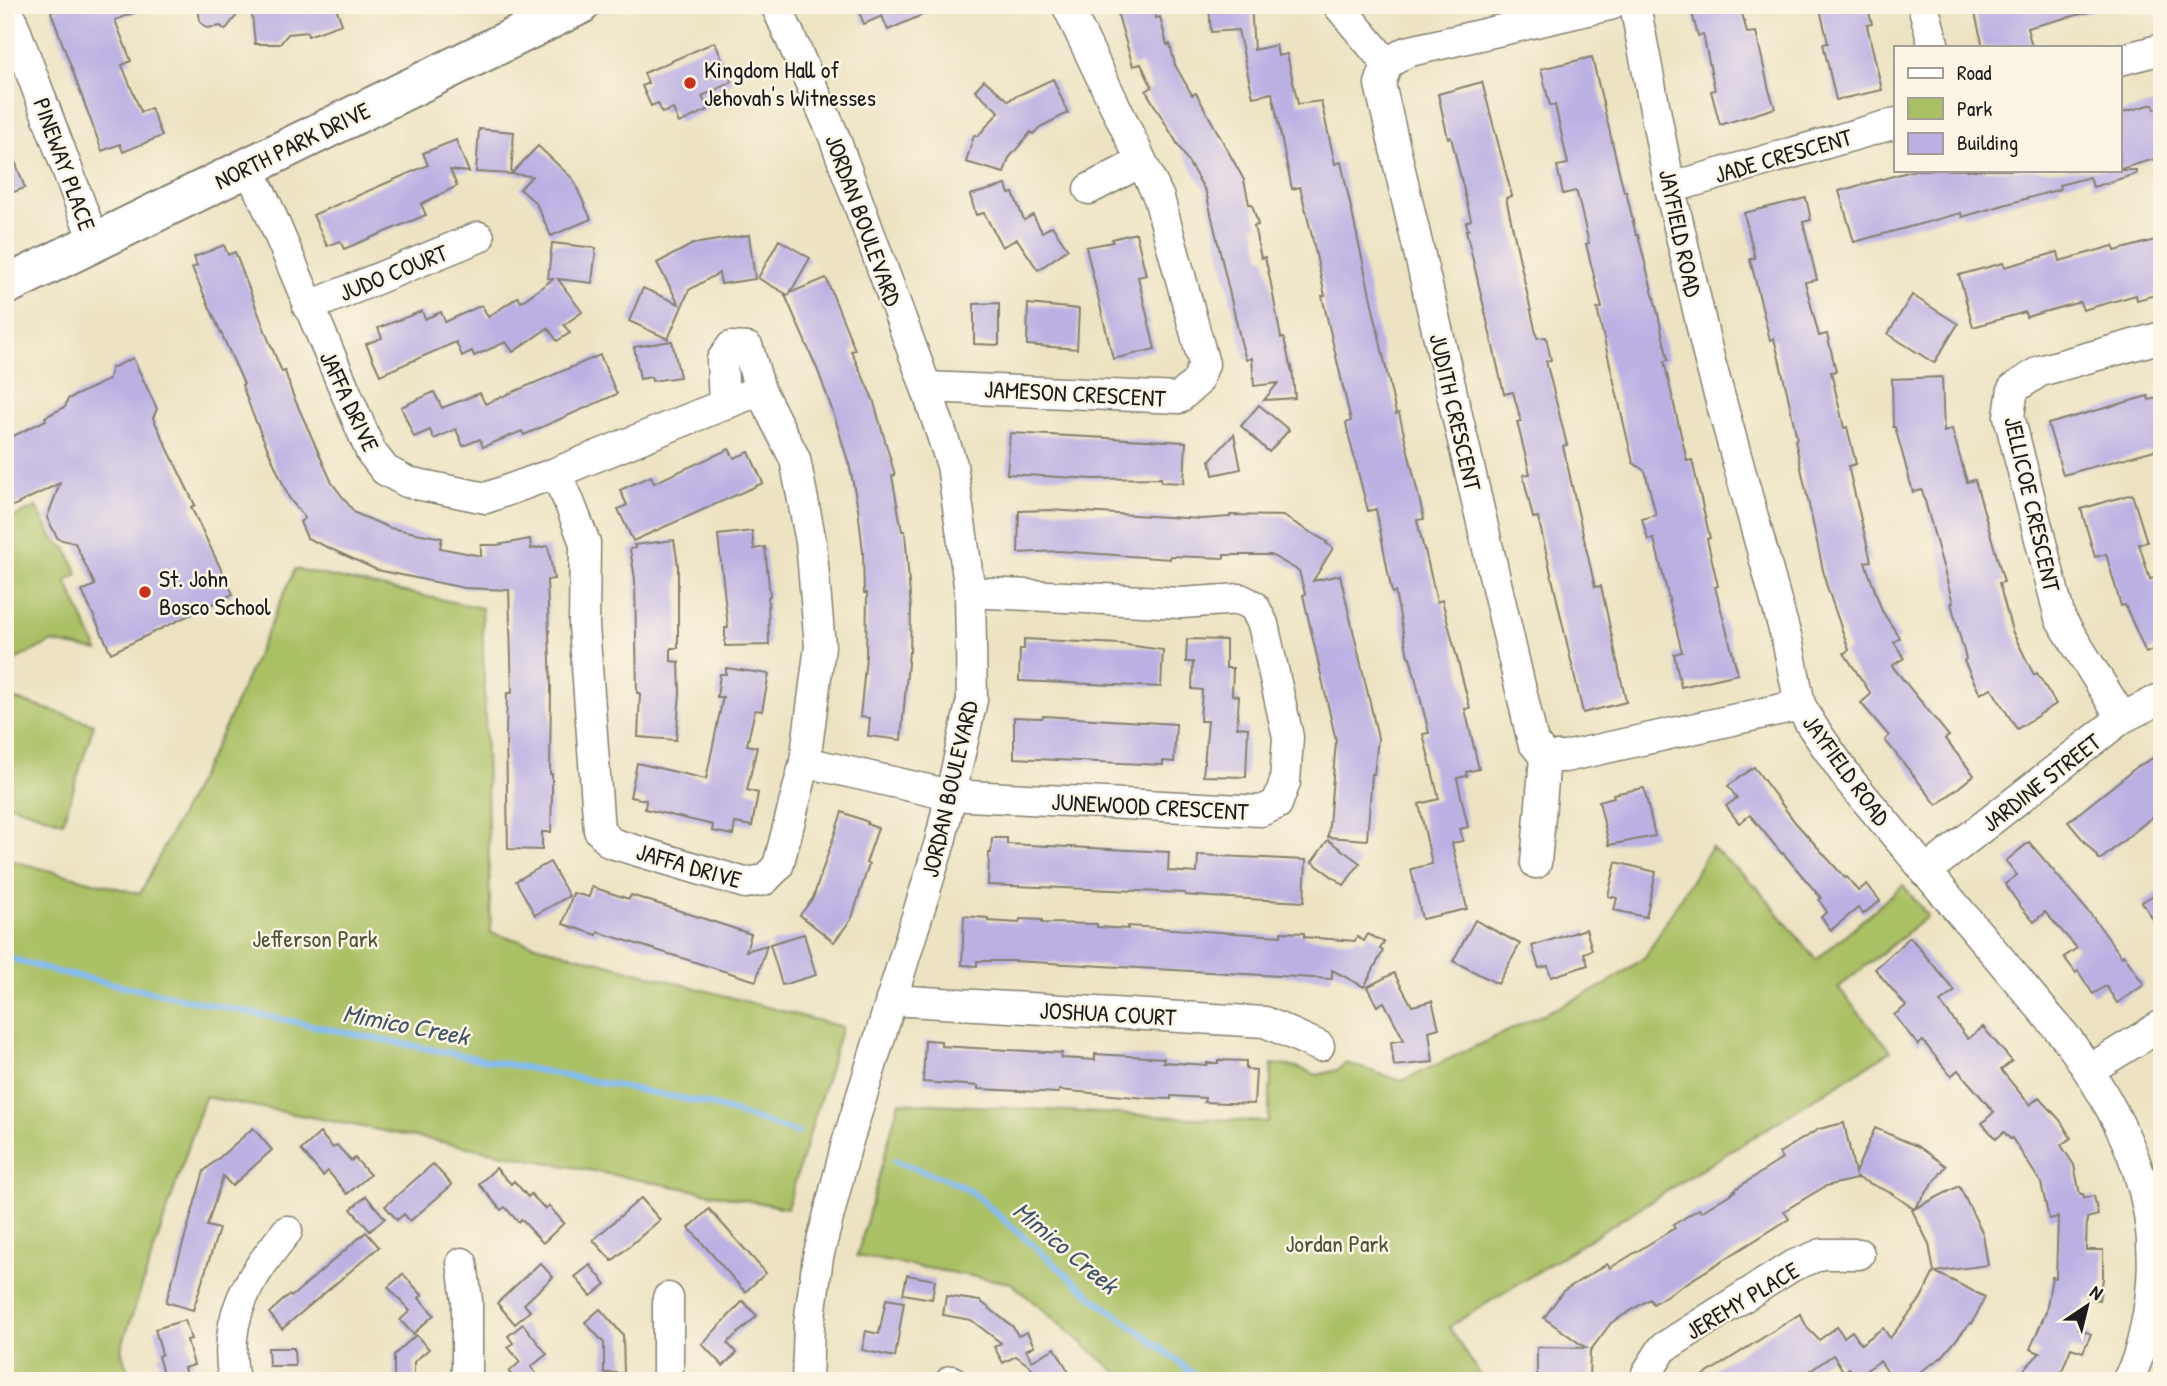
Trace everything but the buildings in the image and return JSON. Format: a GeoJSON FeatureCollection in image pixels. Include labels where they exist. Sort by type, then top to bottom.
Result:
{"type":"FeatureCollection","features":[{"type":"Feature","properties":{"kind":"main road","name":"NORTH PARK DRIVE"},"geometry":{"type":"LineString","coordinates":[[5,286],[580,5]]}},
{"type":"Feature","properties":{"kind":"street","name":"PINEWAY PLACE"},"geometry":{"type":"LineString","coordinates":[[6,5],[94,244]]}},
{"type":"Feature","properties":{"kind":"street","name":"JORDAN BOULEVARD"},"geometry":{"type":"LineString","coordinates":[[776,5],[833,134],[926,387],[951,466],[970,592],[972,700],[940,842],[846,1147],[818,1257],[809,1324],[807,1381]]}},
{"type":"Feature","properties":{"kind":"street","name":"JAMESON CRESCENT"},"geometry":{"type":"LineString","coordinates":[[926,387],[1179,398],[1197,382],[1204,364],[1159,198],[1067,5]]}},
{"type":"Feature","properties":{"kind":"street"},"geometry":{"type":"LineString","coordinates":[[1338,5],[1387,64],[1406,52],[1610,5]]}},
{"type":"Feature","properties":{"kind":"street","name":"JAYFIELD ROAD"},"geometry":{"type":"LineString","coordinates":[[1635,5],[1670,188],[1709,358],[1788,644],[1800,705],[1850,781],[2068,1040],[2089,1070],[2136,1154],[2154,1219],[2155,1285],[2145,1332],[2127,1381]]}},
{"type":"Feature","properties":{"kind":"street"},"geometry":{"type":"LineString","coordinates":[[1923,5],[1934,46]]}},
{"type":"Feature","properties":{"kind":"street"},"geometry":{"type":"LineString","coordinates":[[2122,59],[2162,49]]}},
{"type":"Feature","properties":{"kind":"street","name":"JUDITH CRESCENT"},"geometry":{"type":"LineString","coordinates":[[1387,64],[1380,84],[1533,742],[1545,757]]}},
{"type":"Feature","properties":{"kind":"street","name":"JADE CRESCENT"},"geometry":{"type":"LineString","coordinates":[[1670,188],[1894,124]]}},
{"type":"Feature","properties":{"kind":"street"},"geometry":{"type":"LineString","coordinates":[[1089,189],[1142,162]]}},
{"type":"Feature","properties":{"kind":"street","name":"JAFFA DRIVE"},"geometry":{"type":"LineString","coordinates":[[248,167],[268,208],[371,452],[385,470],[407,482],[486,498],[760,390]]}},
{"type":"Feature","properties":{"kind":"street","name":"JUDO COURT"},"geometry":{"type":"LineString","coordinates":[[308,307],[479,237]]}},
{"type":"Feature","properties":{"kind":"street","name":"JELLICOE CRESCENT"},"geometry":{"type":"LineString","coordinates":[[2122,718],[2060,618],[2009,416],[2013,389],[2040,371],[2162,337]]}},
{"type":"Feature","properties":{"kind":"street","name":"JAFFA DRIVE"},"geometry":{"type":"LineString","coordinates":[[555,473],[585,543],[584,626],[599,830],[611,843],[746,883],[764,880],[778,866],[805,762],[820,646],[811,542],[795,459],[760,390],[748,348],[731,347],[722,360],[724,405]]}},
{"type":"Feature","properties":{"kind":"street","name":"JUNEWOOD CRESCENT"},"geometry":{"type":"LineString","coordinates":[[805,762],[950,795],[1261,811],[1277,804],[1285,782],[1287,737],[1263,624],[1254,606],[1240,599],[1181,603],[970,592]]}},
{"type":"Feature","properties":{"kind":"street","name":"JARDINE STREET"},"geometry":{"type":"LineString","coordinates":[[1925,872],[2122,718],[2162,698]]}},
{"type":"Feature","properties":{"kind":"street"},"geometry":{"type":"LineString","coordinates":[[1536,863],[1545,757],[1565,757],[1800,705]]}},
{"type":"Feature","properties":{"kind":"street","name":"JOSHUA COURT"},"geometry":{"type":"LineString","coordinates":[[891,1000],[1265,1022],[1319,1046]]}},
{"type":"Feature","properties":{"kind":"street"},"geometry":{"type":"LineString","coordinates":[[2089,1070],[2162,1025]]}},
{"type":"Feature","properties":{"kind":"street"},"geometry":{"type":"LineString","coordinates":[[234,1381],[232,1338],[238,1307],[257,1268],[287,1231]]}},
{"type":"Feature","properties":{"kind":"street","name":"JEREMY PLACE"},"geometry":{"type":"LineString","coordinates":[[1648,1381],[1647,1373],[1663,1348],[1792,1266],[1822,1254],[1859,1254]]}},
{"type":"Feature","properties":{"kind":"street"},"geometry":{"type":"LineString","coordinates":[[462,1263],[467,1301],[467,1381]]}},
{"type":"Feature","properties":{"kind":"street"},"geometry":{"type":"LineString","coordinates":[[668,1298],[668,1381]]}},
{"type":"Feature","properties":{"kind":"green space"},"geometry":{"type":"Polygon","coordinates":[[[36,507],[54,540],[66,548],[78,574],[66,581],[98,651],[51,642],[5,665],[5,521],[36,507]]]}},
{"type":"Feature","properties":{"kind":"green space","name":"Jefferson Park"},"geometry":{"type":"Polygon","coordinates":[[[295,569],[482,608],[491,933],[842,1027],[787,1208],[205,1097],[121,1349],[131,1381],[5,1381],[5,859],[140,894],[226,725],[295,569]]]}},
{"type":"Feature","properties":{"kind":"green space"},"geometry":{"type":"Polygon","coordinates":[[[5,696],[94,724],[63,822],[5,803],[5,696]]]}},
{"type":"Feature","properties":{"kind":"green space","name":"Jordan Park"},"geometry":{"type":"Polygon","coordinates":[[[1711,847],[1756,886],[1816,960],[1903,885],[1928,916],[1838,988],[1891,1051],[1449,1327],[1484,1381],[1127,1381],[1011,1283],[857,1256],[899,1102],[1268,1122],[1272,1064],[1297,1067],[1317,1075],[1337,1070],[1346,1063],[1402,1081],[1605,985],[1645,957],[1711,847]]]}},
{"type":"Feature","properties":{"kind":"waterway","name":"Mimico Creek"},"geometry":{"type":"LineString","coordinates":[[5,957],[61,973],[353,1034],[705,1103],[798,1133]]}},
{"type":"Feature","properties":{"kind":"waterway","name":"Mimico Creek"},"geometry":{"type":"LineString","coordinates":[[895,1161],[951,1181],[972,1192],[1090,1295],[1201,1381]]}},
{"type":"Feature","properties":{"kind":"place","name":"Kingdom Hall of Jehovah's Witnesses"},"geometry":{"type":"Point","coordinates":[690,83]}},
{"type":"Feature","properties":{"kind":"place","name":"St. John Bosco School"},"geometry":{"type":"Point","coordinates":[145,592]}}]}
